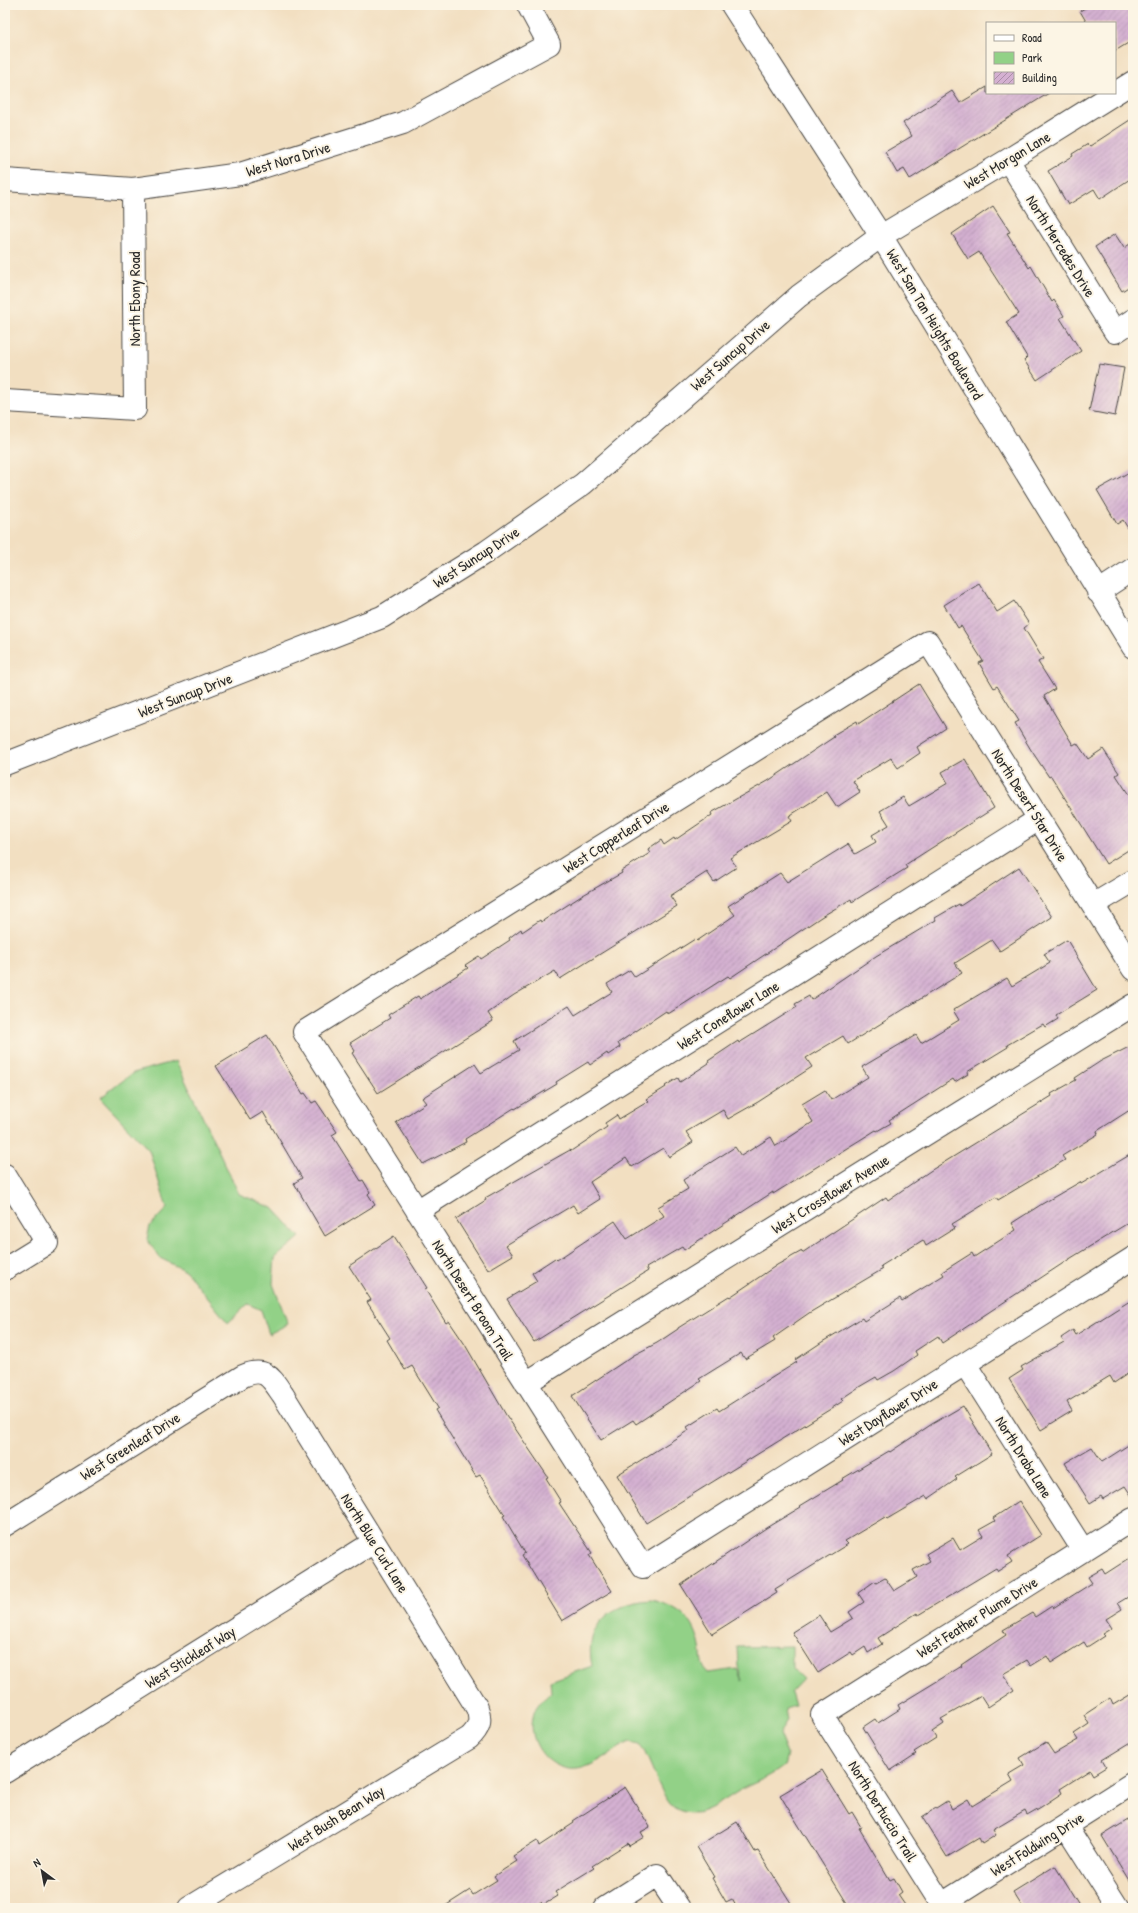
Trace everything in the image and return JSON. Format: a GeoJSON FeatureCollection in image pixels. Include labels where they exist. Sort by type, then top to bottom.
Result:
{"type":"FeatureCollection","features":[{"type":"Feature","properties":{"kind":"street","name":"West Nora Drive"},"geometry":{"type":"LineString","coordinates":[[5,180],[134,189],[240,174],[403,123],[549,44],[528,5]]}},
{"type":"Feature","properties":{"kind":"street","name":"West San Tan Heights Boulevard"},"geometry":{"type":"LineString","coordinates":[[732,5],[881,236],[1133,647]]}},
{"type":"Feature","properties":{"kind":"street","name":"West Morgan Lane"},"geometry":{"type":"LineString","coordinates":[[1116,93],[1133,82]]}},
{"type":"Feature","properties":{"kind":"street","name":"West Morgan Lane"},"geometry":{"type":"LineString","coordinates":[[881,236],[1008,160],[1114,94]]}},
{"type":"Feature","properties":{"kind":"street","name":"North Mercedes Drive"},"geometry":{"type":"LineString","coordinates":[[1008,160],[1115,332],[1133,320]]}},
{"type":"Feature","properties":{"kind":"street","name":"North Ebony Road"},"geometry":{"type":"LineString","coordinates":[[5,401],[135,409],[134,189]]}},
{"type":"Feature","properties":{"kind":"street","name":"West Suncup Drive"},"geometry":{"type":"LineString","coordinates":[[5,764],[382,617],[486,552],[583,484],[799,296],[881,236]]}},
{"type":"Feature","properties":{"kind":"street"},"geometry":{"type":"LineString","coordinates":[[1098,592],[1133,569]]}},
{"type":"Feature","properties":{"kind":"street","name":"North Desert Star Drive"},"geometry":{"type":"LineString","coordinates":[[928,642],[1133,969]]}},
{"type":"Feature","properties":{"kind":"street","name":"West Copperleaf Drive"},"geometry":{"type":"LineString","coordinates":[[304,1032],[928,642]]}},
{"type":"Feature","properties":{"kind":"street","name":"West Coneflower Lane"},"geometry":{"type":"LineString","coordinates":[[417,1211],[1039,819]]}},
{"type":"Feature","properties":{"kind":"street"},"geometry":{"type":"LineString","coordinates":[[1093,905],[1133,880]]}},
{"type":"Feature","properties":{"kind":"street","name":"West Crossflower Avenue"},"geometry":{"type":"LineString","coordinates":[[526,1383],[1133,1005]]}},
{"type":"Feature","properties":{"kind":"street","name":"North Desert Broom Trail"},"geometry":{"type":"LineString","coordinates":[[304,1032],[643,1567]]}},
{"type":"Feature","properties":{"kind":"street"},"geometry":{"type":"LineString","coordinates":[[5,1175],[47,1243],[5,1269]]}},
{"type":"Feature","properties":{"kind":"street","name":"West Dayflower Drive"},"geometry":{"type":"LineString","coordinates":[[643,1567],[1133,1258]]}},
{"type":"Feature","properties":{"kind":"street","name":"North Draba Lane"},"geometry":{"type":"LineString","coordinates":[[965,1364],[1083,1550]]}},
{"type":"Feature","properties":{"kind":"street","name":"West Greenleaf Drive"},"geometry":{"type":"LineString","coordinates":[[5,1525],[229,1384],[243,1376],[256,1372]]}},
{"type":"Feature","properties":{"kind":"street","name":"North Blue Curl Lane"},"geometry":{"type":"LineString","coordinates":[[256,1372],[264,1372],[272,1378],[477,1708],[479,1724]]}},
{"type":"Feature","properties":{"kind":"street","name":"West Feather Plume Drive"},"geometry":{"type":"LineString","coordinates":[[822,1715],[1133,1519]]}},
{"type":"Feature","properties":{"kind":"street","name":"West Stickleaf Way"},"geometry":{"type":"LineString","coordinates":[[5,1772],[374,1542]]}},
{"type":"Feature","properties":{"kind":"street","name":"North Dertuccio Trail"},"geometry":{"type":"LineString","coordinates":[[822,1715],[943,1906]]}},
{"type":"Feature","properties":{"kind":"street","name":"West Bush Bean Way"},"geometry":{"type":"LineString","coordinates":[[189,1908],[469,1738],[477,1731],[479,1724]]}},
{"type":"Feature","properties":{"kind":"street","name":"West Foldwing Drive"},"geometry":{"type":"LineString","coordinates":[[943,1906],[1133,1783]]}},
{"type":"Feature","properties":{"kind":"street"},"geometry":{"type":"LineString","coordinates":[[1066,1826],[1118,1908]]}},
{"type":"Feature","properties":{"kind":"street"},"geometry":{"type":"LineString","coordinates":[[605,1908],[658,1875],[679,1908]]}},
{"type":"Feature","properties":{"kind":"green space"},"geometry":{"type":"Polygon","coordinates":[[[176,1061],[239,1194],[273,1208],[300,1237],[275,1258],[273,1284],[288,1324],[269,1334],[261,1310],[248,1304],[228,1323],[186,1271],[160,1258],[147,1239],[150,1226],[167,1208],[149,1150],[100,1098],[133,1073],[176,1061]]]}},
{"type":"Feature","properties":{"kind":"green space"},"geometry":{"type":"Polygon","coordinates":[[[651,1600],[677,1610],[689,1621],[698,1637],[702,1664],[708,1673],[737,1669],[742,1681],[738,1666],[737,1647],[792,1646],[792,1669],[803,1679],[791,1692],[795,1706],[785,1709],[787,1720],[779,1734],[787,1754],[784,1766],[770,1776],[744,1788],[709,1809],[696,1813],[682,1811],[670,1804],[665,1797],[640,1744],[630,1742],[593,1764],[577,1769],[569,1769],[559,1766],[543,1755],[534,1737],[532,1728],[533,1718],[537,1706],[551,1692],[550,1681],[592,1666],[590,1651],[592,1638],[596,1627],[604,1618],[613,1611],[624,1606],[651,1600]]]}},
{"type":"Feature","properties":{"kind":"building"},"geometry":{"type":"Polygon","coordinates":[[[1090,5],[1133,5],[1133,40],[1116,50],[1116,22],[1086,22],[1080,11],[1090,5]]]}},
{"type":"Feature","properties":{"kind":"building"},"geometry":{"type":"Polygon","coordinates":[[[986,88],[986,94],[1047,94],[910,179],[904,169],[897,173],[885,152],[912,136],[903,123],[952,91],[960,103],[986,88]]]}},
{"type":"Feature","properties":{"kind":"building"},"geometry":{"type":"Polygon","coordinates":[[[1133,118],[1133,177],[1100,199],[1094,189],[1068,205],[1048,171],[1073,156],[1072,154],[1088,144],[1090,146],[1133,118]]]}},
{"type":"Feature","properties":{"kind":"building"},"geometry":{"type":"Polygon","coordinates":[[[993,206],[1010,232],[1007,233],[1029,268],[1031,266],[1052,302],[1054,300],[1064,316],[1060,318],[1081,351],[1037,380],[1024,360],[1027,357],[1006,322],[1019,314],[979,252],[968,259],[952,234],[993,206]]]}},
{"type":"Feature","properties":{"kind":"building"},"geometry":{"type":"Polygon","coordinates":[[[1115,234],[1124,248],[1133,242],[1133,284],[1122,291],[1095,247],[1115,234]]]}},
{"type":"Feature","properties":{"kind":"building"},"geometry":{"type":"Polygon","coordinates":[[[1099,364],[1124,368],[1115,416],[1089,411],[1099,364]]]}},
{"type":"Feature","properties":{"kind":"building"},"geometry":{"type":"Polygon","coordinates":[[[1133,470],[1133,537],[1123,520],[1117,524],[1097,490],[1133,470]]]}},
{"type":"Feature","properties":{"kind":"building"},"geometry":{"type":"Polygon","coordinates":[[[979,583],[997,612],[1014,601],[1029,624],[1024,628],[1043,659],[1038,662],[1055,689],[1044,696],[1073,745],[1077,743],[1088,759],[1103,749],[1119,773],[1116,775],[1133,801],[1133,847],[1106,864],[1051,776],[1049,777],[1031,750],[1015,723],[1019,721],[997,686],[994,688],[979,663],[983,661],[961,626],[958,628],[944,605],[979,583]]]}},
{"type":"Feature","properties":{"kind":"building"},"geometry":{"type":"Polygon","coordinates":[[[919,684],[946,728],[917,747],[920,753],[898,768],[891,758],[853,781],[860,792],[837,807],[827,792],[789,816],[792,821],[730,858],[737,867],[714,882],[707,872],[670,896],[677,906],[560,979],[555,971],[514,995],[488,1013],[493,1021],[378,1093],[352,1053],[355,1051],[350,1043],[390,1018],[388,1015],[418,996],[420,999],[468,968],[465,965],[479,956],[481,959],[510,940],[509,938],[521,929],[522,932],[540,920],[541,922],[583,895],[622,873],[621,871],[650,853],[648,849],[661,840],[664,845],[674,838],[675,840],[712,815],[711,813],[768,781],[834,737],[833,735],[857,721],[858,724],[919,684]]]}},
{"type":"Feature","properties":{"kind":"building"},"geometry":{"type":"Polygon","coordinates":[[[965,759],[994,808],[905,865],[907,868],[852,902],[851,899],[821,917],[730,978],[728,976],[668,1014],[666,1011],[618,1043],[620,1047],[608,1055],[607,1053],[590,1065],[588,1062],[556,1082],[557,1084],[515,1109],[514,1108],[465,1139],[466,1142],[423,1164],[396,1122],[426,1103],[422,1098],[475,1064],[481,1073],[519,1050],[514,1041],[569,1006],[575,1015],[612,992],[607,984],[630,970],[635,977],[695,939],[697,941],[735,915],[728,906],[780,873],[787,882],[848,844],[855,854],[876,842],[872,835],[889,825],[880,811],[903,797],[909,806],[948,783],[942,772],[965,759]]]}},
{"type":"Feature","properties":{"kind":"building"},"geometry":{"type":"Polygon","coordinates":[[[1019,867],[1052,917],[1000,951],[992,940],[955,963],[962,973],[848,1044],[843,1036],[806,1058],[812,1067],[758,1102],[728,1119],[723,1110],[686,1132],[693,1142],[669,1157],[663,1148],[632,1167],[626,1158],[590,1182],[600,1199],[578,1213],[573,1205],[506,1245],[513,1255],[488,1270],[456,1219],[486,1200],[485,1198],[570,1150],[571,1151],[607,1127],[605,1123],[617,1115],[619,1119],[649,1101],[647,1099],[678,1078],[680,1082],[709,1063],[708,1061],[738,1041],[739,1043],[797,1007],[795,1004],[809,996],[811,1000],[876,956],[936,920],[935,918],[959,904],[960,906],[1019,867]]]}},
{"type":"Feature","properties":{"kind":"building"},"geometry":{"type":"Polygon","coordinates":[[[1067,940],[1097,990],[1056,1015],[1058,1019],[1045,1027],[1043,1024],[1007,1045],[1008,1047],[967,1072],[968,1074],[955,1082],[953,1079],[889,1120],[891,1123],[877,1131],[876,1130],[773,1194],[773,1192],[684,1250],[682,1247],[646,1268],[648,1271],[534,1342],[507,1299],[537,1281],[532,1273],[555,1258],[557,1260],[615,1221],[627,1239],[664,1216],[658,1207],[688,1189],[683,1180],[735,1147],[741,1156],[771,1137],[776,1146],[813,1122],[802,1104],[825,1090],[831,1100],[868,1077],[862,1067],[916,1035],[921,1043],[959,1020],[953,1010],[1007,978],[1012,986],[1050,963],[1044,954],[1067,940]]]}},
{"type":"Feature","properties":{"kind":"building"},"geometry":{"type":"Polygon","coordinates":[[[267,1035],[303,1094],[305,1093],[312,1103],[316,1101],[337,1132],[332,1135],[361,1181],[363,1180],[370,1192],[368,1194],[375,1205],[325,1236],[294,1183],[302,1178],[263,1112],[250,1120],[216,1066],[267,1035]]]}},
{"type":"Feature","properties":{"kind":"building"},"geometry":{"type":"Polygon","coordinates":[[[1133,1045],[1133,1108],[1097,1131],[1098,1134],[1062,1156],[1065,1160],[998,1200],[996,1197],[952,1224],[955,1228],[926,1246],[923,1240],[881,1266],[883,1269],[809,1313],[773,1338],[775,1341],[745,1359],[741,1353],[699,1379],[701,1381],[636,1424],[633,1420],[601,1440],[572,1396],[634,1355],[657,1343],[678,1328],[729,1296],[730,1297],[777,1265],[802,1251],[802,1253],[886,1197],[888,1200],[930,1171],[1052,1096],[1051,1094],[1076,1080],[1075,1078],[1101,1061],[1133,1045]]]}},
{"type":"Feature","properties":{"kind":"building"},"geometry":{"type":"Polygon","coordinates":[[[1133,1153],[1133,1220],[1071,1258],[942,1343],[938,1336],[915,1351],[917,1355],[894,1371],[878,1380],[876,1377],[859,1387],[841,1399],[843,1401],[829,1410],[646,1523],[617,1475],[689,1430],[687,1427],[717,1408],[719,1411],[797,1362],[795,1360],[822,1342],[862,1318],[864,1321],[900,1298],[902,1301],[944,1275],[942,1272],[972,1253],[974,1257],[1016,1230],[1012,1223],[1042,1204],[1080,1182],[1081,1184],[1133,1153]]]}},
{"type":"Feature","properties":{"kind":"building"},"geometry":{"type":"Polygon","coordinates":[[[394,1236],[427,1288],[425,1289],[446,1323],[449,1321],[464,1343],[506,1415],[548,1477],[546,1478],[561,1502],[559,1503],[592,1553],[589,1555],[612,1591],[562,1621],[522,1555],[525,1553],[503,1516],[505,1515],[480,1475],[476,1477],[435,1410],[438,1408],[412,1366],[405,1370],[387,1340],[390,1338],[367,1302],[371,1300],[349,1266],[394,1236]]]}},
{"type":"Feature","properties":{"kind":"building"},"geometry":{"type":"Polygon","coordinates":[[[1133,1299],[1133,1370],[1114,1383],[1110,1376],[1067,1402],[1072,1411],[1041,1430],[1009,1379],[1023,1370],[1021,1367],[1064,1342],[1061,1338],[1073,1330],[1076,1335],[1133,1299]]]}},
{"type":"Feature","properties":{"kind":"building"},"geometry":{"type":"Polygon","coordinates":[[[963,1406],[992,1454],[955,1477],[957,1479],[928,1499],[926,1496],[887,1519],[885,1517],[845,1541],[848,1544],[775,1589],[777,1593],[712,1634],[681,1585],[766,1528],[843,1480],[842,1479],[889,1451],[890,1452],[932,1424],[963,1406]]]}},
{"type":"Feature","properties":{"kind":"building"},"geometry":{"type":"Polygon","coordinates":[[[1133,1442],[1133,1498],[1125,1486],[1103,1499],[1101,1496],[1090,1503],[1065,1463],[1092,1447],[1102,1462],[1133,1442]]]}},
{"type":"Feature","properties":{"kind":"building"},"geometry":{"type":"Polygon","coordinates":[[[1019,1501],[1041,1535],[1008,1556],[1012,1562],[998,1571],[996,1568],[918,1615],[917,1613],[878,1638],[882,1644],[868,1653],[865,1647],[853,1655],[851,1652],[818,1673],[792,1632],[819,1615],[830,1632],[853,1618],[849,1612],[864,1602],[858,1593],[875,1581],[876,1583],[885,1578],[894,1591],[917,1577],[913,1570],[930,1561],[926,1554],[953,1538],[960,1550],[983,1536],[979,1530],[995,1521],[993,1518],[1019,1501]]]}},
{"type":"Feature","properties":{"kind":"building"},"geometry":{"type":"Polygon","coordinates":[[[1133,1556],[1133,1594],[1118,1603],[1122,1609],[1106,1619],[1112,1628],[1102,1634],[1104,1636],[1087,1647],[1084,1642],[1051,1663],[1047,1656],[1031,1666],[1027,1660],[1003,1674],[1014,1690],[988,1707],[981,1696],[941,1719],[944,1724],[932,1732],[936,1738],[914,1752],[916,1754],[890,1771],[863,1727],[875,1719],[878,1723],[900,1709],[898,1705],[962,1666],[961,1665],[1006,1635],[1003,1630],[1032,1613],[1035,1617],[1052,1606],[1053,1608],[1092,1583],[1088,1577],[1102,1569],[1105,1574],[1133,1556]]]}},
{"type":"Feature","properties":{"kind":"building"},"geometry":{"type":"Polygon","coordinates":[[[1133,1693],[1133,1741],[1102,1760],[1106,1767],[1093,1775],[1090,1770],[1060,1789],[1062,1793],[1041,1807],[1027,1815],[1025,1811],[993,1830],[996,1835],[982,1844],[979,1838],[947,1857],[922,1817],[947,1801],[952,1809],[968,1799],[972,1806],[1013,1781],[1009,1774],[1024,1765],[1020,1758],[1046,1742],[1054,1754],[1078,1740],[1074,1734],[1089,1724],[1084,1715],[1110,1698],[1113,1705],[1133,1693]]]}},
{"type":"Feature","properties":{"kind":"building"},"geometry":{"type":"Polygon","coordinates":[[[822,1770],[849,1814],[852,1812],[861,1827],[859,1828],[890,1880],[894,1878],[902,1892],[898,1895],[907,1908],[850,1908],[791,1813],[780,1795],[822,1770]]]}},
{"type":"Feature","properties":{"kind":"building"},"geometry":{"type":"Polygon","coordinates":[[[625,1787],[650,1827],[641,1832],[644,1837],[629,1846],[628,1843],[592,1866],[594,1868],[555,1892],[558,1896],[543,1905],[541,1902],[532,1908],[442,1908],[470,1890],[473,1895],[497,1880],[494,1876],[517,1861],[513,1856],[537,1841],[539,1846],[574,1823],[573,1821],[625,1787]]]}},
{"type":"Feature","properties":{"kind":"building"},"geometry":{"type":"Polygon","coordinates":[[[1128,1820],[1133,1829],[1133,1887],[1102,1836],[1128,1820]]]}},
{"type":"Feature","properties":{"kind":"building"},"geometry":{"type":"Polygon","coordinates":[[[737,1822],[755,1852],[758,1851],[791,1903],[783,1908],[737,1908],[732,1899],[726,1902],[712,1878],[714,1877],[696,1847],[737,1822]]]}},
{"type":"Feature","properties":{"kind":"building"},"geometry":{"type":"Polygon","coordinates":[[[1055,1866],[1081,1908],[1023,1908],[1013,1892],[1055,1866]]]}}]}
